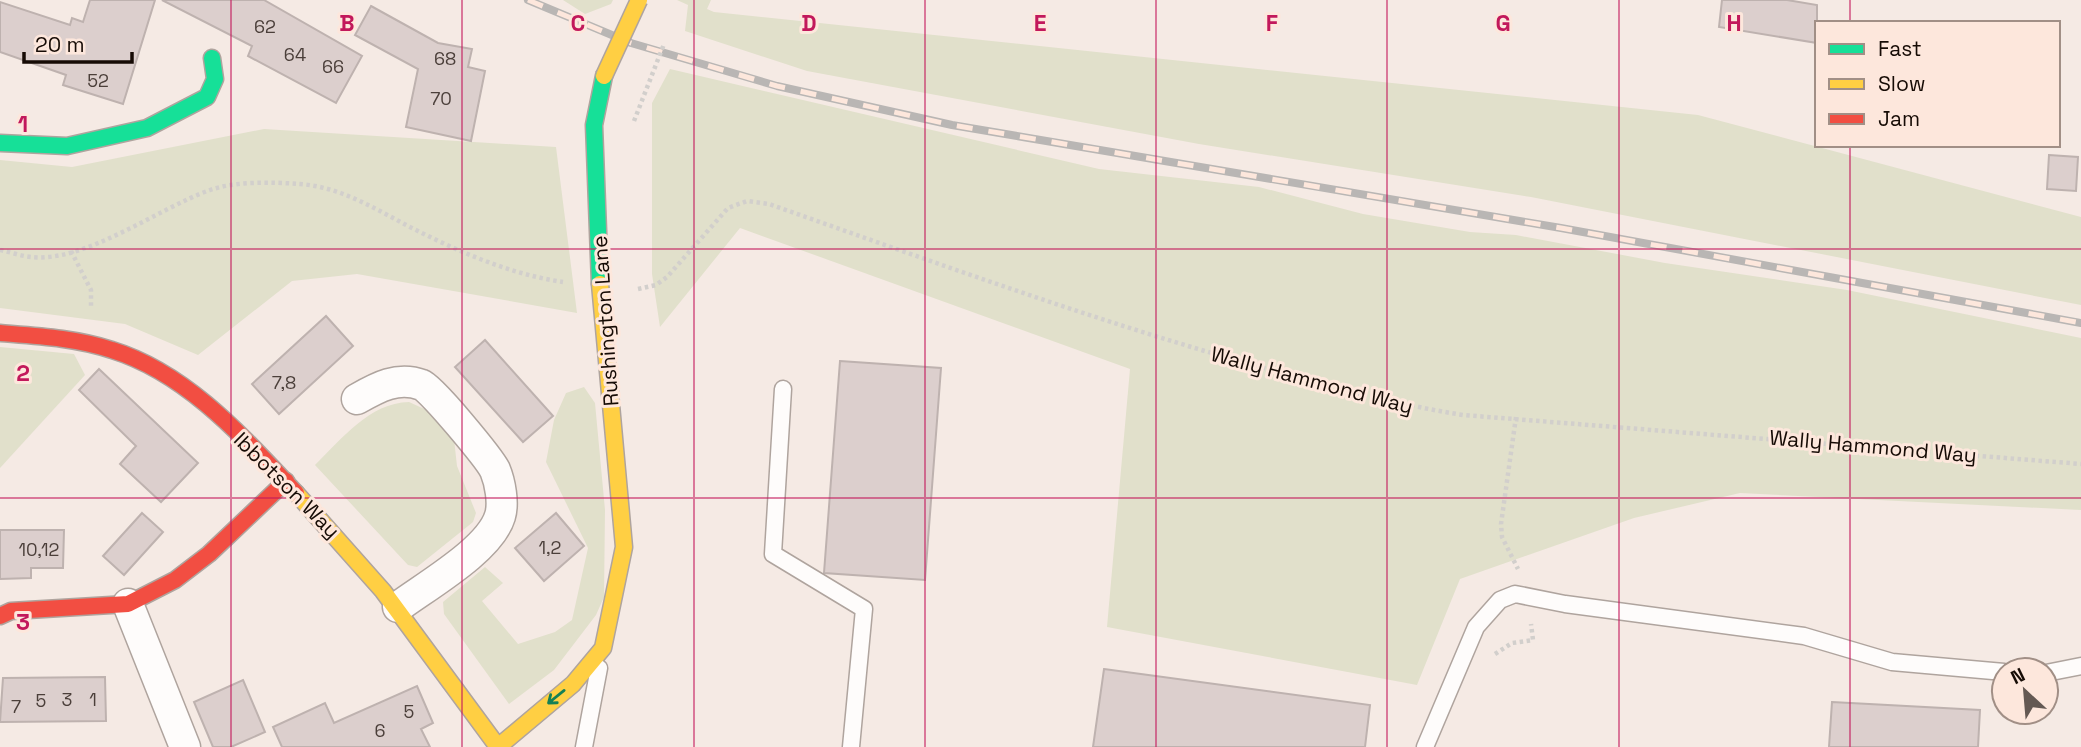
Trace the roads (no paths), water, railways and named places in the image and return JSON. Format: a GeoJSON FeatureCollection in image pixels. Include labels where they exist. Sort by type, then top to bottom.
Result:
{"type":"FeatureCollection","features":[{"type":"Feature","properties":{"kind":"street","name":"Rushington Lane"},"geometry":{"type":"LineString","coordinates":[[498,747],[573,684],[603,648],[624,547],[600,288],[594,125],[604,76],[639,0]]}},
{"type":"Feature","properties":{"kind":"street"},"geometry":{"type":"LineString","coordinates":[[0,143],[67,146],[147,128],[207,97],[215,79],[212,58]]}},
{"type":"Feature","properties":{"kind":"street","name":"Ibbotson Way"},"geometry":{"type":"LineString","coordinates":[[0,333],[92,342],[150,365],[191,391],[286,481],[397,607],[498,747]]}},
{"type":"Feature","properties":{"kind":"street"},"geometry":{"type":"LineString","coordinates":[[358,398],[381,386],[403,380],[425,386],[494,468],[500,488],[500,516],[488,539],[397,607]]}},
{"type":"Feature","properties":{"kind":"street"},"geometry":{"type":"LineString","coordinates":[[0,617],[11,611],[128,604],[183,574],[286,481]]}},
{"type":"Feature","properties":{"kind":"street"},"geometry":{"type":"LineString","coordinates":[[128,604],[185,747]]}},
{"type":"Feature","properties":{"kind":"lane"},"geometry":{"type":"LineString","coordinates":[[783,388],[773,554],[864,609],[851,747]]}},
{"type":"Feature","properties":{"kind":"lane"},"geometry":{"type":"LineString","coordinates":[[1425,747],[1476,627],[1500,600],[1516,594],[1565,604],[1804,636],[1892,662],[1990,672]]}},
{"type":"Feature","properties":{"kind":"lane","name":"Rushington Lane"},"geometry":{"type":"LineString","coordinates":[[584,747],[603,648]]}},
{"type":"Feature","properties":{"kind":"lane"},"geometry":{"type":"LineString","coordinates":[[2060,670],[2081,666]]}},
{"type":"Feature","properties":{"kind":"railway"},"geometry":{"type":"LineString","coordinates":[[528,0],[631,43],[777,86],[952,125],[1561,228],[2081,323]]}}]}
